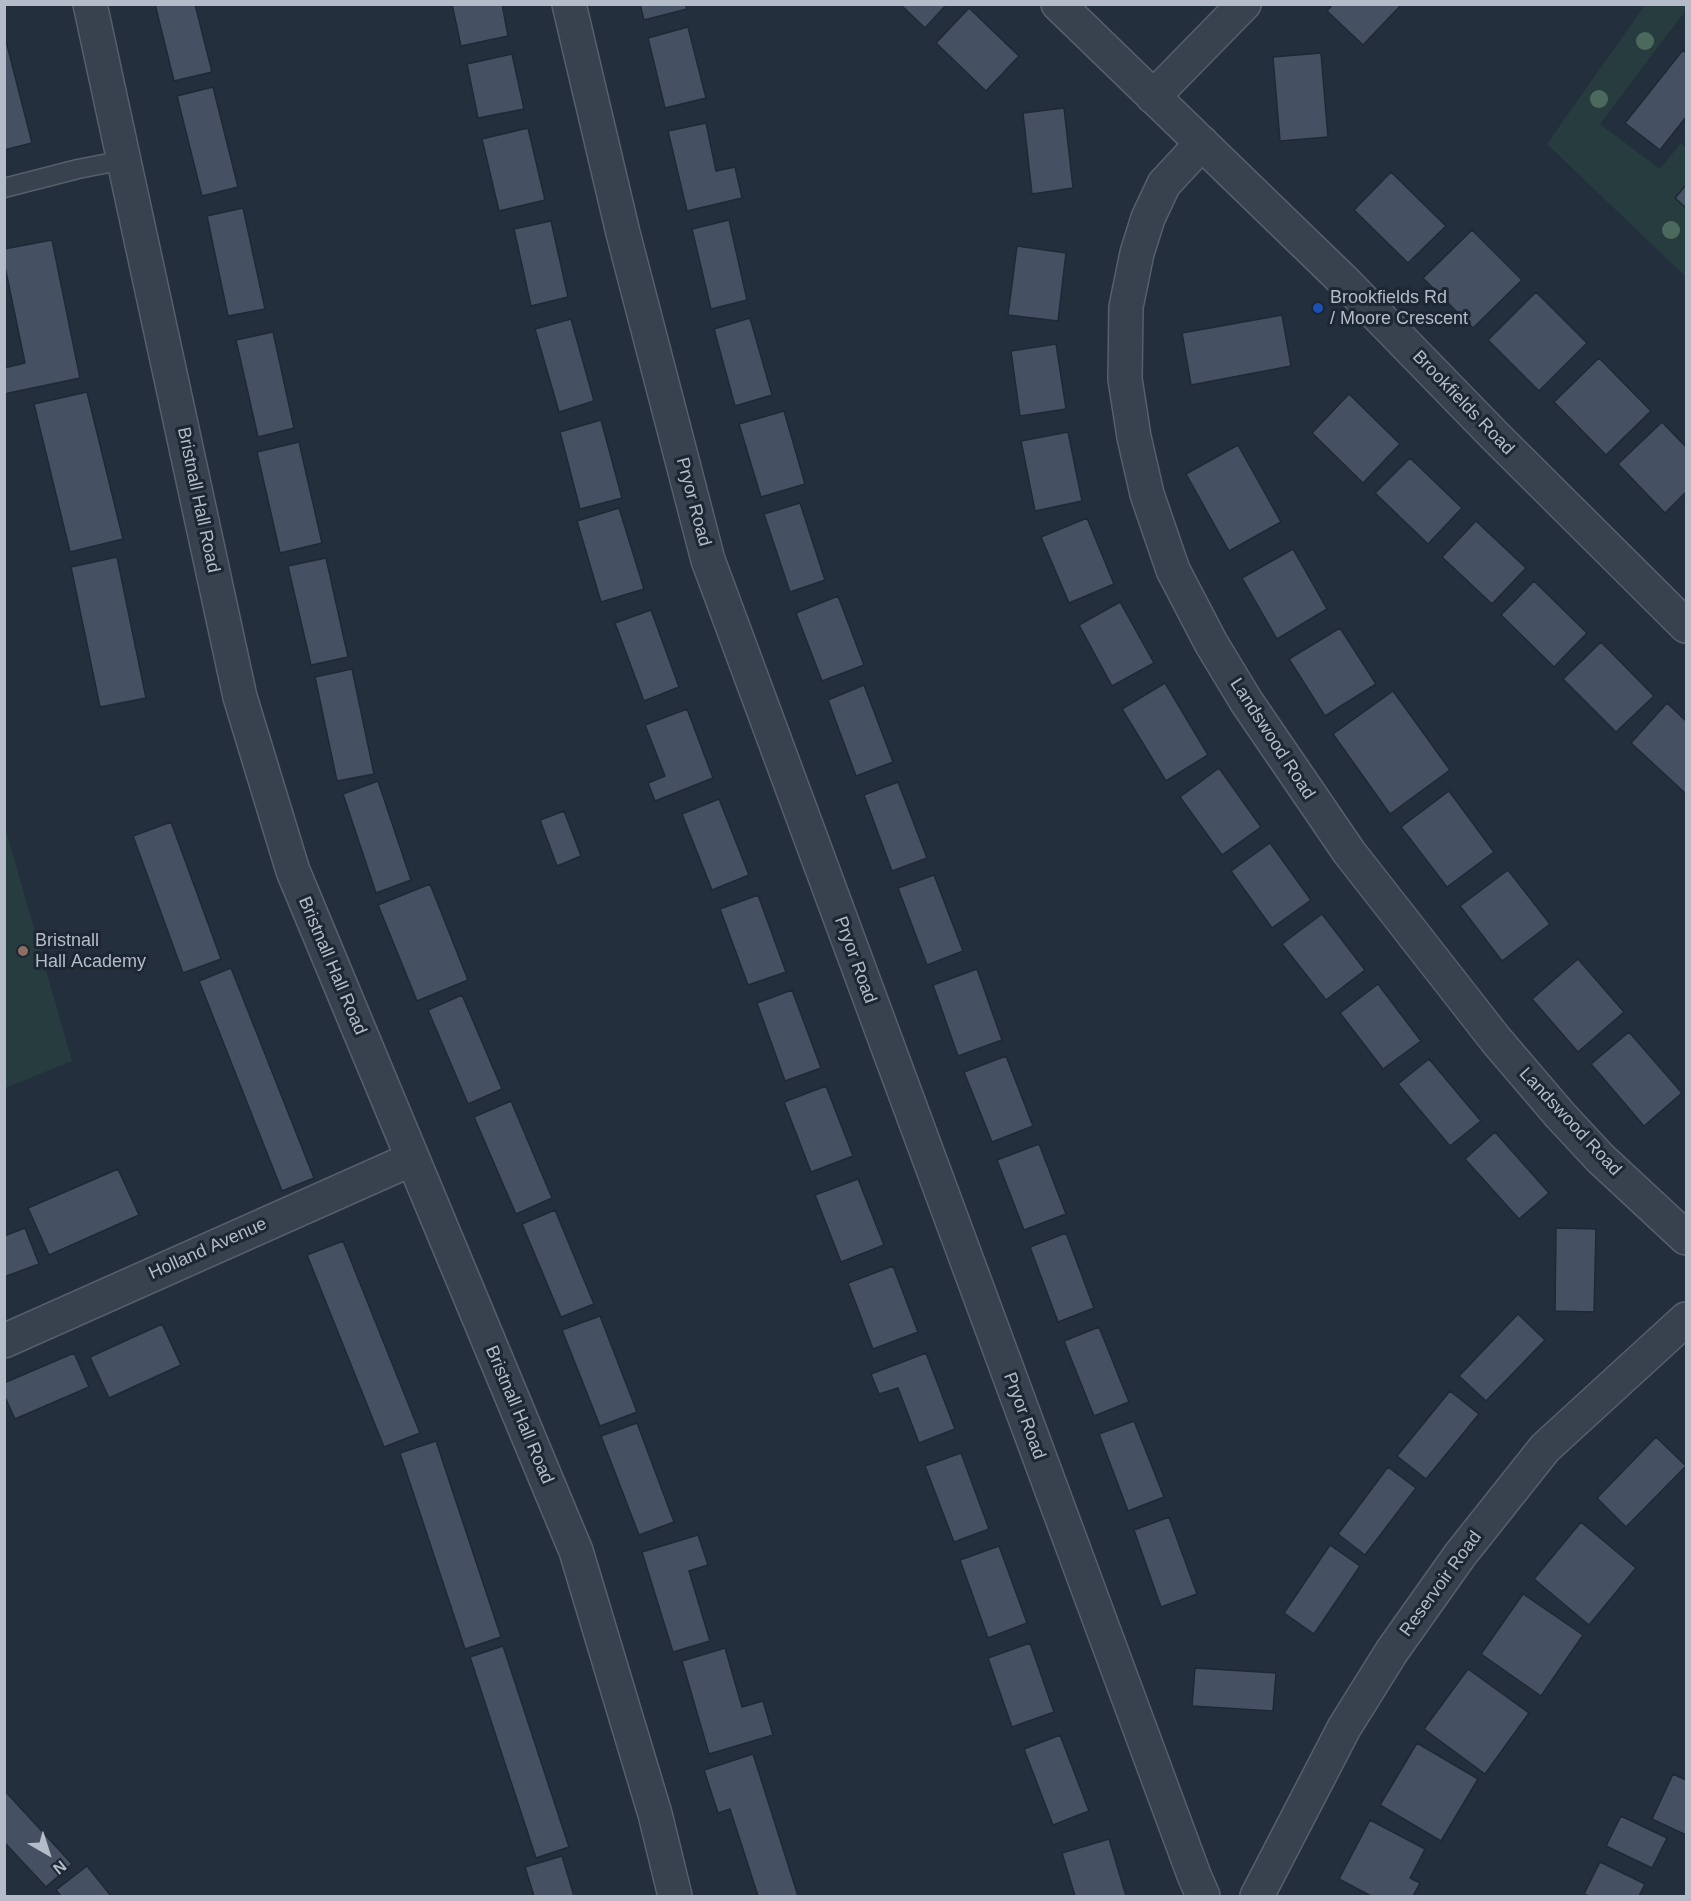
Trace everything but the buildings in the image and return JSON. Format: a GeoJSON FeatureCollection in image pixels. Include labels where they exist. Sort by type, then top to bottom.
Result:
{"type":"FeatureCollection","features":[{"type":"Feature","properties":{"kind":"street","name":"Bristnall Hall Road"},"geometry":{"type":"LineString","coordinates":[[90,4],[240,697],[293,872],[576,1551],[655,1814],[675,1896]]}},
{"type":"Feature","properties":{"kind":"street","name":"Pryor Road"},"geometry":{"type":"LineString","coordinates":[[570,4],[623,233],[708,560],[1189,1864],[1203,1896]]}},
{"type":"Feature","properties":{"kind":"street","name":"Brookfields Road"},"geometry":{"type":"LineString","coordinates":[[1058,4],[1347,284],[1494,435],[1686,626]]}},
{"type":"Feature","properties":{"kind":"street"},"geometry":{"type":"LineString","coordinates":[[1153,97],[1244,4]]}},
{"type":"Feature","properties":{"kind":"street","name":"Landswood Road"},"geometry":{"type":"LineString","coordinates":[[1202,143],[1164,184],[1148,218],[1137,253],[1126,307],[1125,380],[1134,437],[1147,494],[1173,570],[1188,603],[1234,681],[1349,852],[1496,1040],[1560,1115],[1600,1158],[1686,1238]]}},
{"type":"Feature","properties":{"kind":"street","name":"Holland Avenue"},"geometry":{"type":"LineString","coordinates":[[4,1341],[412,1159]]}},
{"type":"Feature","properties":{"kind":"street","name":"Reservoir Road"},"geometry":{"type":"LineString","coordinates":[[1257,1896],[1344,1728],[1392,1651],[1460,1555],[1545,1448],[1686,1319]]}},
{"type":"Feature","properties":{"kind":"lane"},"geometry":{"type":"LineString","coordinates":[[4,188],[124,160]]}},
{"type":"Feature","properties":{"kind":"green space"},"geometry":{"type":"Polygon","coordinates":[[[1645,5],[1686,5],[1686,10],[1600,124],[1660,169],[1681,143],[1686,148],[1686,185],[1676,198],[1686,208],[1686,277],[1547,144],[1645,5]]]}},
{"type":"Feature","properties":{"kind":"green space","name":"Bristnall Hall Academy"},"geometry":{"type":"Polygon","coordinates":[[[5,827],[72,1061],[4,1088],[5,827]]]}},
{"type":"Feature","properties":{"kind":"place","name":"Brookfields Rd / Moore Crescent"},"geometry":{"type":"Point","coordinates":[1318,308]}},
{"type":"Feature","properties":{"kind":"place","name":"Bristnall Hall Academy"},"geometry":{"type":"Point","coordinates":[23,951]}}]}
